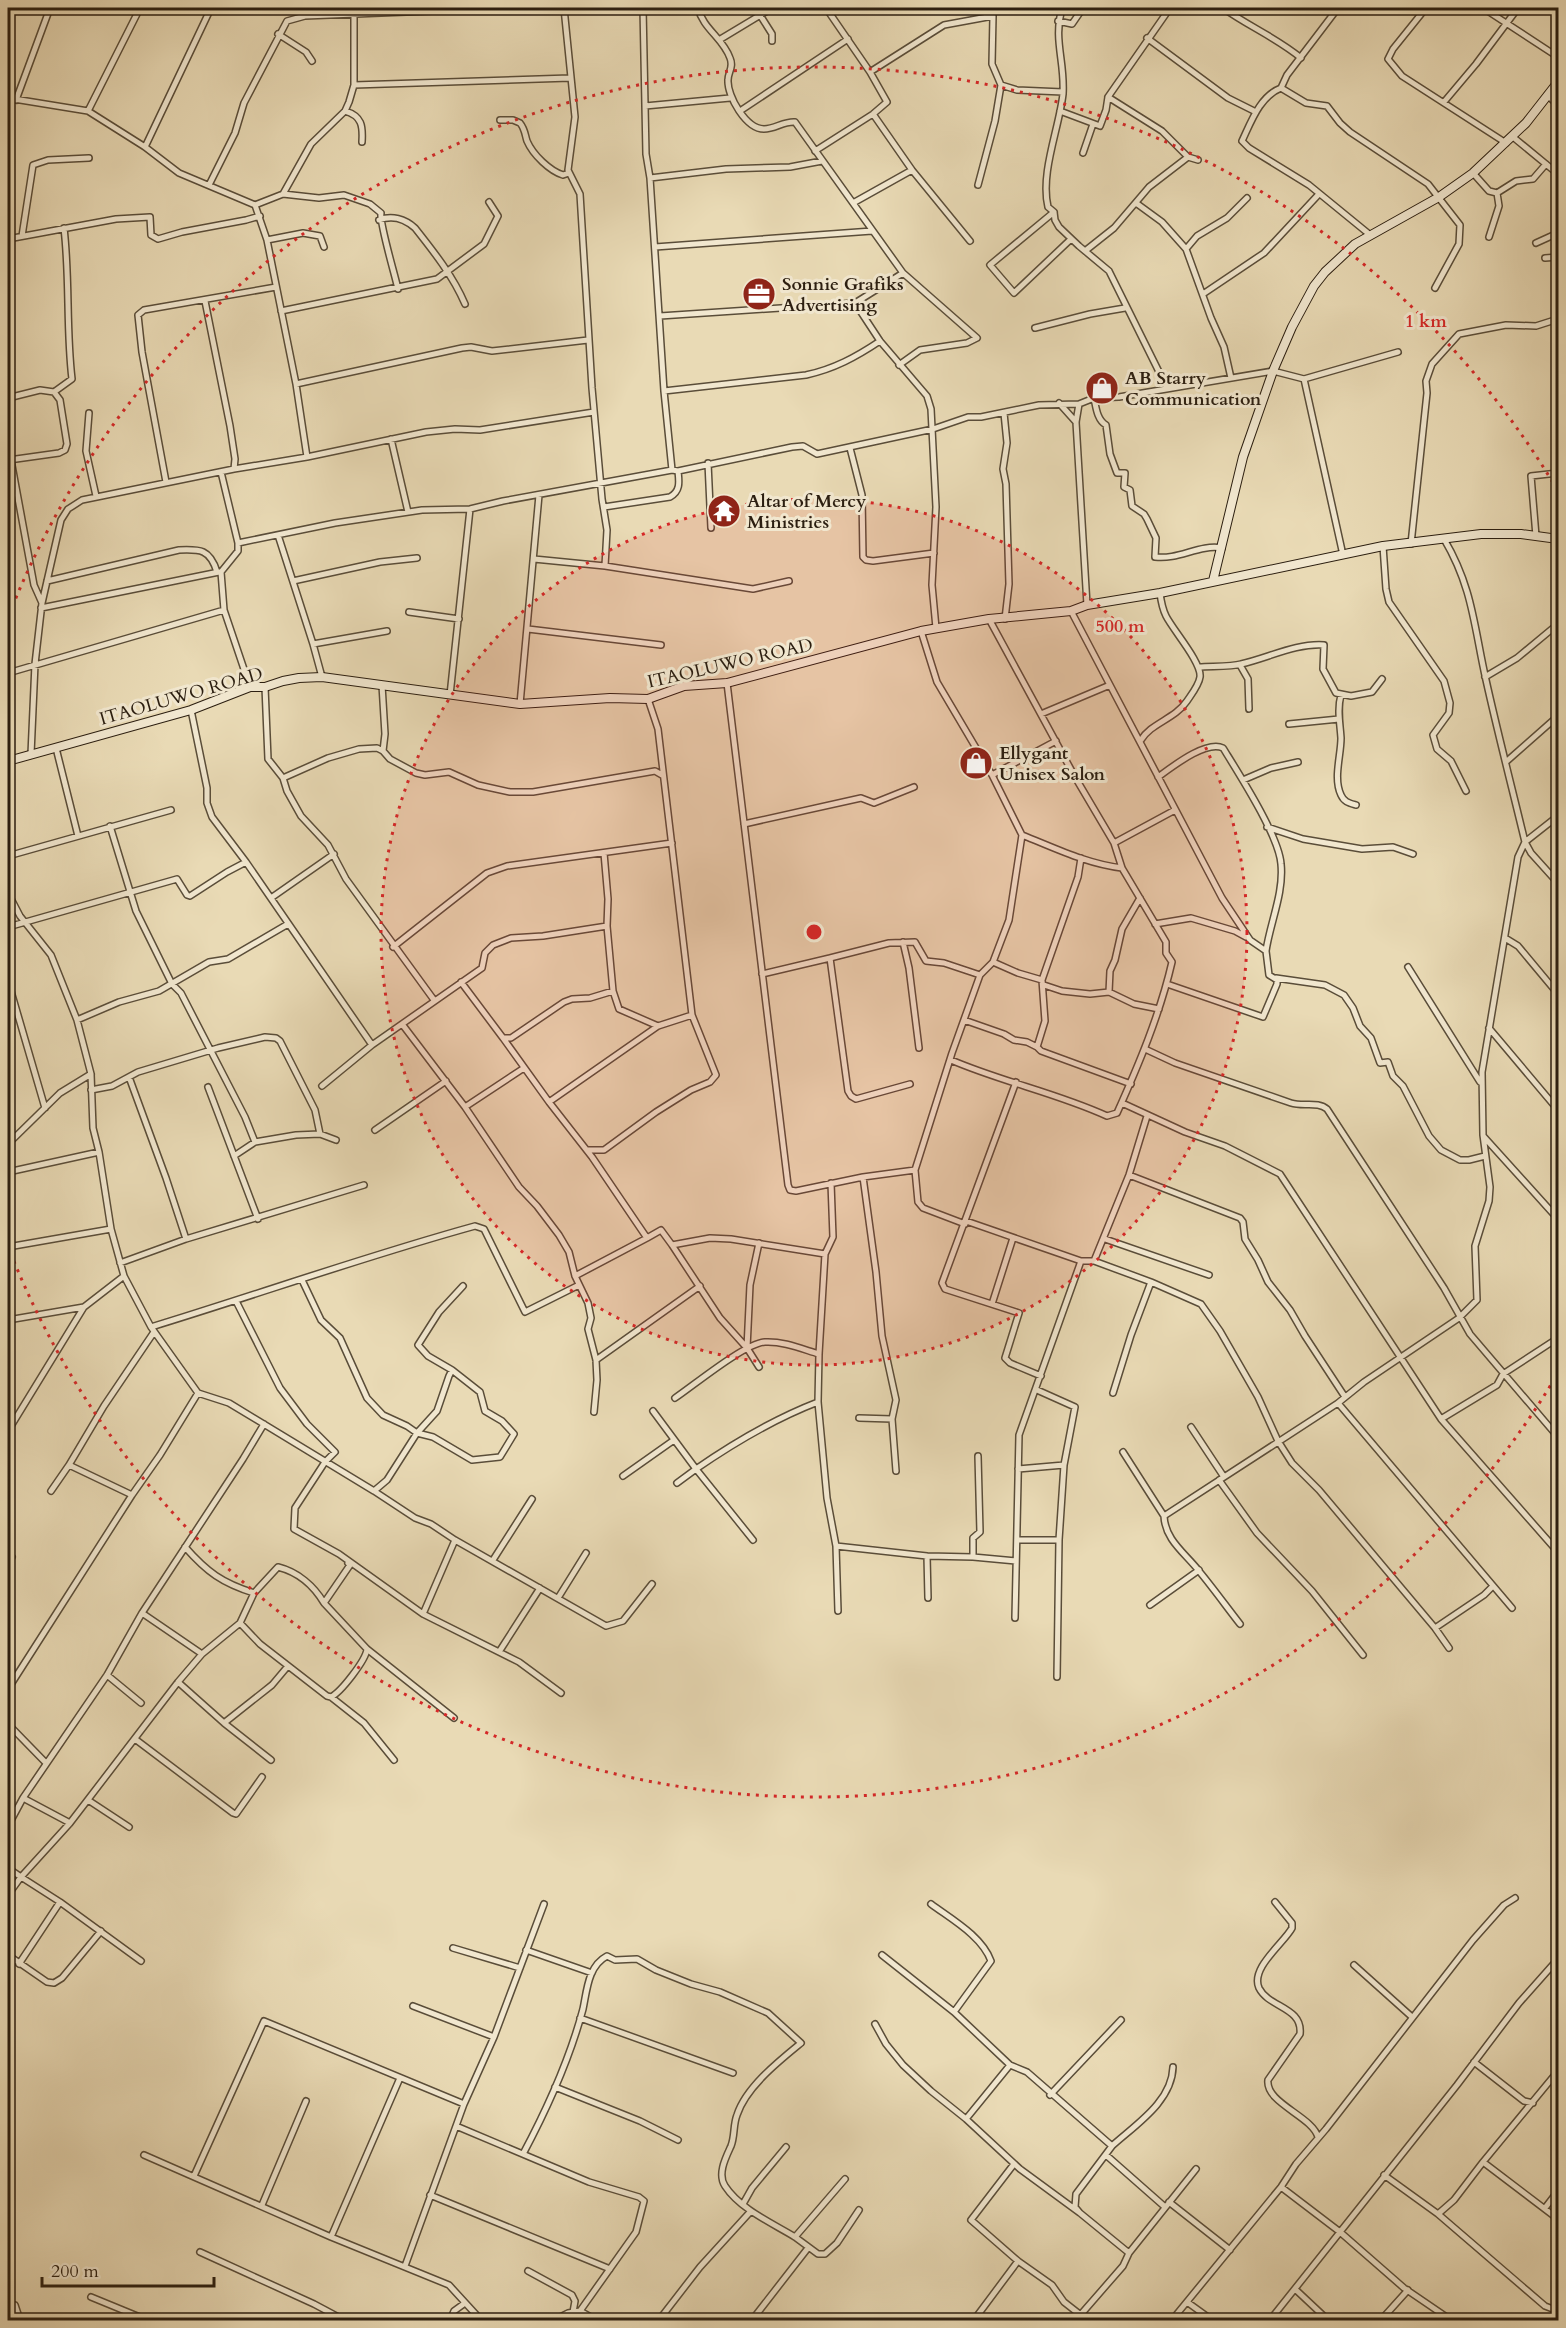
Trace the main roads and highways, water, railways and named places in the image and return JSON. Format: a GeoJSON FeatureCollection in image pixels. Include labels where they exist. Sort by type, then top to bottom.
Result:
{"type":"FeatureCollection","features":[{"type":"Feature","properties":{"kind":"place","name":"Sonnie Grafiks Advertising"},"geometry":{"type":"Point","coordinates":[759,294]}},
{"type":"Feature","properties":{"kind":"place","name":"AB Starry Communication"},"geometry":{"type":"Point","coordinates":[1102,388]}},
{"type":"Feature","properties":{"kind":"place","name":"Altar of Mercy Ministries"},"geometry":{"type":"Point","coordinates":[724,511]}},
{"type":"Feature","properties":{"kind":"place","name":"Ellygant Unisex Salon"},"geometry":{"type":"Point","coordinates":[976,763]}}]}
